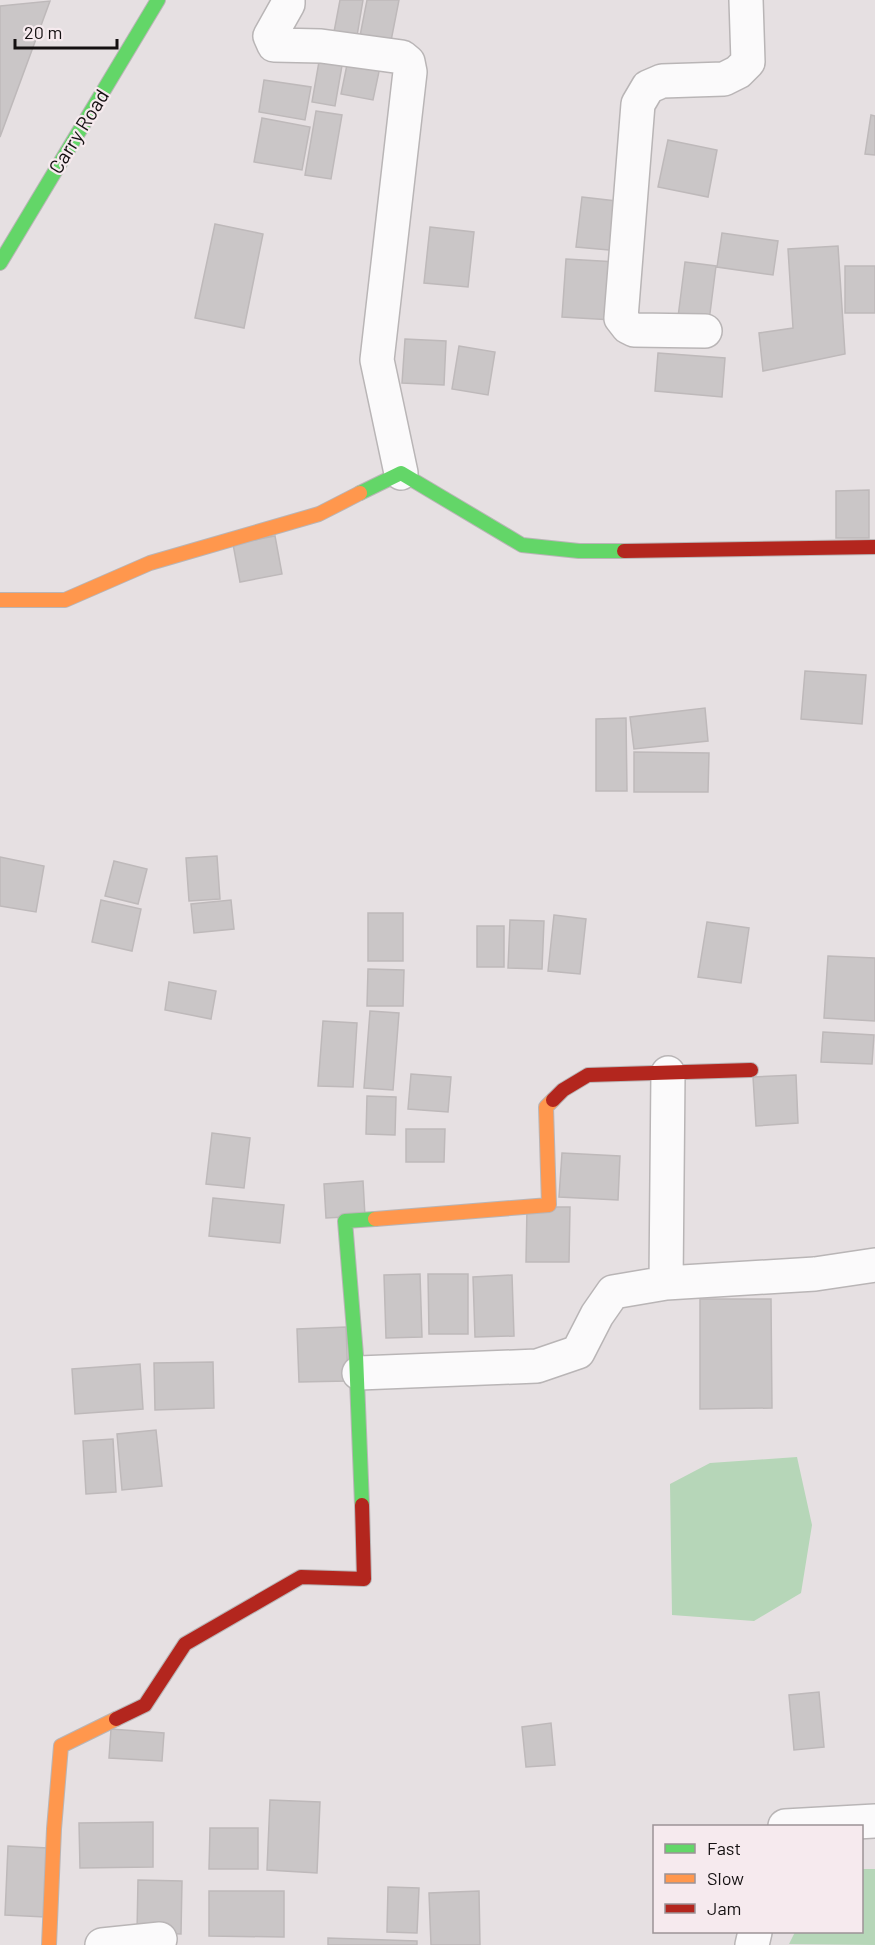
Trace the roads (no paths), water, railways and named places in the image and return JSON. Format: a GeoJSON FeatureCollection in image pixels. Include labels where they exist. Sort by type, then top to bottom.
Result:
{"type":"FeatureCollection","features":[{"type":"Feature","properties":{"kind":"street","name":"Carry Road"},"geometry":{"type":"LineString","coordinates":[[0,263],[34,202],[158,0]]}},
{"type":"Feature","properties":{"kind":"street"},"geometry":{"type":"LineString","coordinates":[[288,0],[270,36],[274,45],[321,46],[402,57],[408,62],[410,72],[377,360],[401,473],[522,545],[579,551],[875,547]]}},
{"type":"Feature","properties":{"kind":"street"},"geometry":{"type":"LineString","coordinates":[[705,331],[634,330],[628,327],[621,318],[638,104],[648,87],[662,81],[724,79],[738,72],[748,62],[746,0]]}},
{"type":"Feature","properties":{"kind":"street"},"geometry":{"type":"LineString","coordinates":[[0,600],[65,600],[150,563],[319,514],[401,473]]}},
{"type":"Feature","properties":{"kind":"street"},"geometry":{"type":"LineString","coordinates":[[49,1945],[54,1829],[61,1746],[145,1706],[185,1644],[301,1576],[363,1580],[359,1373],[354,1292],[345,1221],[549,1205],[546,1107],[563,1090],[588,1075],[750,1070]]}},
{"type":"Feature","properties":{"kind":"street"},"geometry":{"type":"LineString","coordinates":[[666,1282],[668,1073]]}},
{"type":"Feature","properties":{"kind":"street"},"geometry":{"type":"LineString","coordinates":[[359,1373],[537,1366],[578,1352],[597,1315],[613,1292],[666,1282],[804,1275],[875,1265]]}},
{"type":"Feature","properties":{"kind":"street"},"geometry":{"type":"LineString","coordinates":[[815,1825],[875,1821]]}},
{"type":"Feature","properties":{"kind":"street"},"geometry":{"type":"LineString","coordinates":[[102,1945],[160,1939]]}}]}
